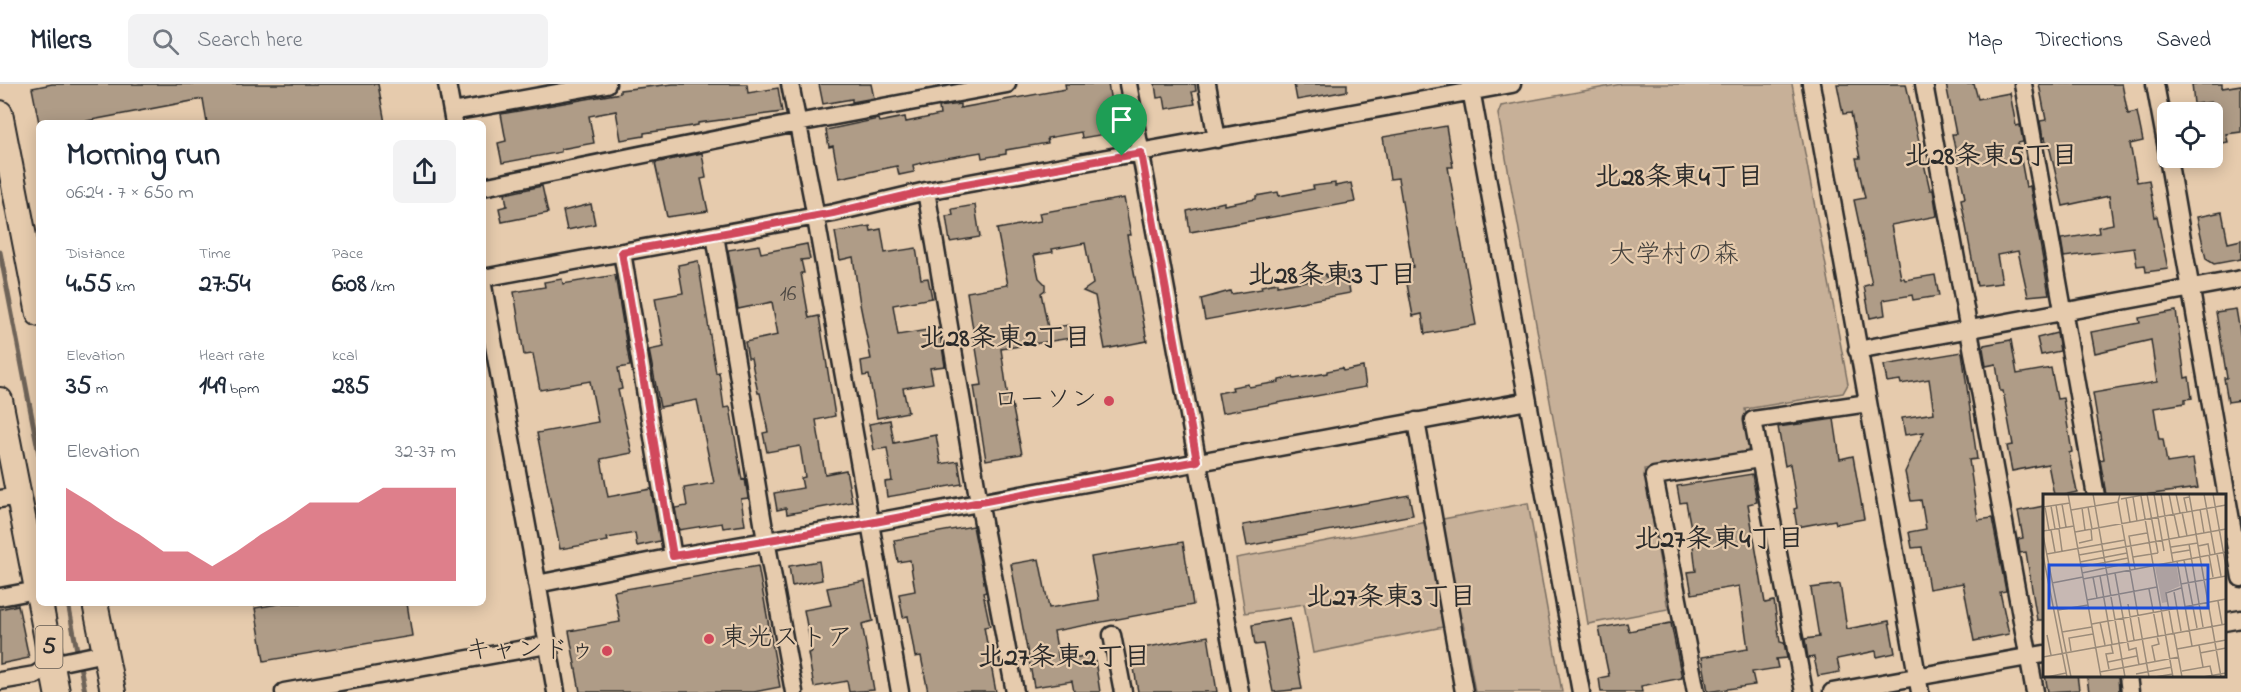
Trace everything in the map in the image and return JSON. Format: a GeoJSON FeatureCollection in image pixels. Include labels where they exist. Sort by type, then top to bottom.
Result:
{"type":"FeatureCollection","features":[{"type":"Feature","properties":{"kind":"highway"},"geometry":{"type":"LineString","coordinates":[[0,113],[36,299]]}},
{"type":"Feature","properties":{"kind":"highway","name":"5"},"geometry":{"type":"LineString","coordinates":[[0,400],[9,497],[36,587]]}},
{"type":"Feature","properties":{"kind":"highway","name":"5"},"geometry":{"type":"LineString","coordinates":[[42,606],[59,662],[57,692]]}},
{"type":"Feature","properties":{"kind":"highway","name":"5"},"geometry":{"type":"LineString","coordinates":[[95,606],[98,654],[113,692]]}},
{"type":"Feature","properties":{"kind":"street"},"geometry":{"type":"LineString","coordinates":[[447,84],[453,117],[607,84]]}},
{"type":"Feature","properties":{"kind":"street"},"geometry":{"type":"LineString","coordinates":[[790,84],[900,692]]}},
{"type":"Feature","properties":{"kind":"street"},"geometry":{"type":"LineString","coordinates":[[486,186],[797,123],[1007,84]]}},
{"type":"Feature","properties":{"kind":"street"},"geometry":{"type":"LineString","coordinates":[[1128,84],[1240,692]]}},
{"type":"Feature","properties":{"kind":"street"},"geometry":{"type":"LineString","coordinates":[[1207,84],[1217,139]]}},
{"type":"Feature","properties":{"kind":"street"},"geometry":{"type":"LineString","coordinates":[[486,277],[815,216],[926,191],[1217,139],[1471,88],[1512,84]]}},
{"type":"Feature","properties":{"kind":"street"},"geometry":{"type":"LineString","coordinates":[[1811,84],[1918,684]]}},
{"type":"Feature","properties":{"kind":"street"},"geometry":{"type":"LineString","coordinates":[[1924,84],[1968,328],[2036,655],[2035,692]]}},
{"type":"Feature","properties":{"kind":"street"},"geometry":{"type":"LineString","coordinates":[[2023,84],[2096,494]]}},
{"type":"Feature","properties":{"kind":"street"},"geometry":{"type":"LineString","coordinates":[[2155,84],[2158,102]]}},
{"type":"Feature","properties":{"kind":"street"},"geometry":{"type":"LineString","coordinates":[[1471,88],[1581,692]]}},
{"type":"Feature","properties":{"kind":"street"},"geometry":{"type":"LineString","coordinates":[[2170,168],[2241,578]]}},
{"type":"Feature","properties":{"kind":"street"},"geometry":{"type":"LineString","coordinates":[[926,191],[979,502],[1015,692]]}},
{"type":"Feature","properties":{"kind":"street"},"geometry":{"type":"LineString","coordinates":[[715,235],[794,692]]}},
{"type":"Feature","properties":{"kind":"street"},"geometry":{"type":"LineString","coordinates":[[622,252],[673,556]]}},
{"type":"Feature","properties":{"kind":"street"},"geometry":{"type":"LineString","coordinates":[[1857,350],[2241,279]]}},
{"type":"Feature","properties":{"kind":"street"},"geometry":{"type":"LineString","coordinates":[[486,303],[556,692]]}},
{"type":"Feature","properties":{"kind":"street"},"geometry":{"type":"LineString","coordinates":[[537,584],[673,556],[870,523],[1528,401]]}},
{"type":"Feature","properties":{"kind":"street"},"geometry":{"type":"LineString","coordinates":[[1804,692],[1753,420],[1868,403]]}},
{"type":"Feature","properties":{"kind":"street"},"geometry":{"type":"LineString","coordinates":[[1416,421],[1464,692]]}},
{"type":"Feature","properties":{"kind":"street"},"geometry":{"type":"LineString","coordinates":[[1696,692],[1654,476],[1759,459]]}},
{"type":"Feature","properties":{"kind":"street"},"geometry":{"type":"LineString","coordinates":[[0,597],[36,597]]}},
{"type":"Feature","properties":{"kind":"street"},"geometry":{"type":"LineString","coordinates":[[2226,622],[2241,619]]}},
{"type":"Feature","properties":{"kind":"street"},"geometry":{"type":"LineString","coordinates":[[1112,635],[1123,692]]}},
{"type":"Feature","properties":{"kind":"street"},"geometry":{"type":"LineString","coordinates":[[284,692],[547,645]]}},
{"type":"Feature","properties":{"kind":"street"},"geometry":{"type":"LineString","coordinates":[[0,681],[34,675],[59,662],[98,654]]}},
{"type":"Feature","properties":{"kind":"street"},"geometry":{"type":"LineString","coordinates":[[1832,692],[1918,684],[2036,655]]}},
{"type":"Feature","properties":{"kind":"street"},"geometry":{"type":"LineString","coordinates":[[2128,677],[2130,692]]}},
{"type":"Feature","properties":{"kind":"green space","name":"大学村の森"},"geometry":{"type":"Polygon","coordinates":[[[1622,84],[1792,84],[1848,384],[1843,393],[1745,409],[1752,444],[1746,453],[1644,469],[1668,609],[1588,624],[1498,114],[1501,106],[1622,84]]]}},
{"type":"Feature","properties":{"kind":"green space"},"geometry":{"type":"Polygon","coordinates":[[[1528,503],[1562,692],[1475,692],[1463,623],[1313,653],[1304,604],[1245,613],[1236,558],[1528,503]]]}},
{"type":"Feature","properties":{"kind":"building"},"geometry":{"type":"Polygon","coordinates":[[[52,84],[378,84],[384,120],[206,120],[203,99],[92,120],[38,120],[32,88],[52,84]]]}},
{"type":"Feature","properties":{"kind":"building"},"geometry":{"type":"Polygon","coordinates":[[[673,84],[747,84],[748,93],[778,88],[782,112],[698,123],[698,125],[644,133],[644,136],[621,140],[616,111],[589,116],[594,143],[502,163],[498,143],[506,141],[501,114],[620,93],[620,90],[673,84]]]}},
{"type":"Feature","properties":{"kind":"building"},"geometry":{"type":"Polygon","coordinates":[[[819,84],[871,84],[874,98],[823,104],[819,84]]]}},
{"type":"Feature","properties":{"kind":"building"},"geometry":{"type":"Polygon","coordinates":[[[1065,84],[1108,84],[1112,108],[1119,107],[1123,131],[1082,138],[1081,132],[1047,138],[1048,143],[1006,150],[1006,154],[982,158],[981,152],[935,160],[913,165],[914,172],[899,175],[897,166],[839,178],[833,146],[829,147],[826,130],[878,119],[879,122],[905,117],[906,122],[940,115],[939,107],[960,104],[960,108],[1066,89],[1065,84]]]}},
{"type":"Feature","properties":{"kind":"building"},"geometry":{"type":"Polygon","coordinates":[[[1155,84],[1195,84],[1196,91],[1192,92],[1195,104],[1166,109],[1164,97],[1157,98],[1155,84]]]}},
{"type":"Feature","properties":{"kind":"building"},"geometry":{"type":"Polygon","coordinates":[[[1294,84],[1347,84],[1347,91],[1297,100],[1294,84]]]}},
{"type":"Feature","properties":{"kind":"building"},"geometry":{"type":"Polygon","coordinates":[[[1837,84],[1906,84],[1930,190],[1933,190],[1937,216],[1891,225],[1901,278],[1905,280],[1935,275],[1939,296],[1913,300],[1912,295],[1883,300],[1885,315],[1870,318],[1864,286],[1872,284],[1854,200],[1865,198],[1856,158],[1860,158],[1851,113],[1843,114],[1837,84]]]}},
{"type":"Feature","properties":{"kind":"building"},"geometry":{"type":"Polygon","coordinates":[[[1946,84],[1974,84],[1978,99],[2010,93],[2016,126],[2020,125],[2023,142],[2018,143],[2026,187],[2030,186],[2049,294],[2028,296],[2018,251],[1997,255],[2002,283],[1977,286],[1961,199],[1965,198],[1952,134],[1956,134],[1946,84]]]}},
{"type":"Feature","properties":{"kind":"building"},"geometry":{"type":"Polygon","coordinates":[[[2039,84],[2122,84],[2128,114],[2137,112],[2143,141],[2130,144],[2137,182],[2149,180],[2155,217],[2157,216],[2168,269],[2146,272],[2145,265],[2137,266],[2134,248],[2064,257],[2061,239],[2099,233],[2098,227],[2113,224],[2109,196],[2063,206],[2049,145],[2047,146],[2045,137],[2043,138],[2040,121],[2046,120],[2039,84]]]}},
{"type":"Feature","properties":{"kind":"building"},"geometry":{"type":"Polygon","coordinates":[[[2192,84],[2222,84],[2222,88],[2241,85],[2241,132],[2226,134],[2228,142],[2223,143],[2223,102],[2194,102],[2192,84]]]}},
{"type":"Feature","properties":{"kind":"building"},"geometry":{"type":"Polygon","coordinates":[[[1446,126],[1453,167],[1448,167],[1476,325],[1425,334],[1422,314],[1413,316],[1404,268],[1413,267],[1398,178],[1390,179],[1383,137],[1446,126]]]}},
{"type":"Feature","properties":{"kind":"building"},"geometry":{"type":"Polygon","coordinates":[[[702,153],[706,178],[701,179],[708,211],[667,217],[655,163],[702,153]]]}},
{"type":"Feature","properties":{"kind":"building"},"geometry":{"type":"Polygon","coordinates":[[[1335,183],[1335,186],[1351,183],[1355,202],[1190,232],[1187,211],[1224,202],[1224,205],[1256,199],[1256,196],[1278,192],[1279,196],[1314,189],[1313,186],[1335,183]]]}},
{"type":"Feature","properties":{"kind":"building"},"geometry":{"type":"Polygon","coordinates":[[[542,186],[548,213],[502,222],[499,208],[507,206],[505,194],[542,186]]]}},
{"type":"Feature","properties":{"kind":"building"},"geometry":{"type":"Polygon","coordinates":[[[1124,198],[1131,235],[1127,235],[1147,341],[1105,349],[1095,296],[1083,291],[1093,284],[1085,243],[1034,255],[1039,278],[1045,284],[1045,290],[1041,293],[1048,328],[1069,325],[1071,338],[1001,349],[1009,405],[1012,404],[1022,454],[986,460],[974,386],[982,385],[967,292],[1008,285],[997,229],[1041,221],[1039,213],[1124,198]]]}},
{"type":"Feature","properties":{"kind":"building"},"geometry":{"type":"Polygon","coordinates":[[[591,204],[595,224],[567,230],[563,211],[591,204]]]}},
{"type":"Feature","properties":{"kind":"building"},"geometry":{"type":"Polygon","coordinates":[[[975,205],[980,237],[950,242],[946,216],[953,215],[952,209],[975,205]]]}},
{"type":"Feature","properties":{"kind":"building"},"geometry":{"type":"Polygon","coordinates":[[[2222,212],[2228,243],[2241,240],[2241,259],[2214,264],[2206,259],[2197,217],[2222,212]]]}},
{"type":"Feature","properties":{"kind":"building"},"geometry":{"type":"Polygon","coordinates":[[[870,226],[871,231],[881,229],[885,253],[916,248],[921,279],[928,278],[932,298],[893,305],[898,335],[939,328],[945,366],[930,368],[933,383],[903,388],[908,412],[877,418],[869,375],[863,376],[861,361],[871,359],[853,257],[840,260],[835,232],[870,226]]]}},
{"type":"Feature","properties":{"kind":"building"},"geometry":{"type":"Polygon","coordinates":[[[807,244],[810,259],[801,260],[804,273],[801,273],[809,318],[819,316],[835,416],[816,420],[825,474],[846,470],[852,502],[787,514],[786,508],[777,510],[774,493],[803,488],[801,478],[805,477],[800,446],[767,452],[763,433],[768,432],[760,393],[758,393],[751,358],[748,358],[745,342],[778,335],[772,302],[738,309],[728,250],[759,245],[761,253],[807,244]]]}},
{"type":"Feature","properties":{"kind":"building"},"geometry":{"type":"Polygon","coordinates":[[[698,261],[716,373],[719,372],[724,408],[730,407],[742,480],[745,479],[748,498],[741,499],[745,525],[723,528],[722,523],[679,530],[675,508],[687,506],[684,488],[714,483],[697,400],[660,407],[649,350],[664,347],[655,298],[683,293],[678,265],[698,261]]]}},
{"type":"Feature","properties":{"kind":"building"},"geometry":{"type":"Polygon","coordinates":[[[1347,273],[1350,293],[1205,320],[1201,299],[1230,291],[1231,294],[1262,289],[1261,286],[1277,283],[1277,286],[1312,280],[1311,276],[1326,274],[1326,277],[1347,273]]]}},
{"type":"Feature","properties":{"kind":"building"},"geometry":{"type":"Polygon","coordinates":[[[615,275],[630,366],[618,368],[622,389],[618,390],[632,453],[601,459],[608,497],[651,489],[660,541],[637,546],[635,533],[607,538],[608,541],[560,549],[537,433],[598,422],[590,381],[540,390],[533,354],[524,355],[514,292],[545,287],[544,282],[562,279],[563,284],[615,275]]]}},
{"type":"Feature","properties":{"kind":"building"},"geometry":{"type":"Polygon","coordinates":[[[2236,309],[2241,338],[2241,400],[2228,402],[2224,378],[2227,378],[2216,312],[2236,309]]]}},
{"type":"Feature","properties":{"kind":"building"},"geometry":{"type":"Polygon","coordinates":[[[2176,311],[2185,378],[2189,377],[2192,398],[2185,399],[2185,403],[2154,408],[2159,439],[2163,439],[2167,463],[2193,459],[2198,488],[2153,494],[2106,494],[2100,460],[2104,459],[2093,393],[2157,382],[2151,340],[2095,353],[2091,332],[2140,323],[2139,318],[2176,311]]]}},
{"type":"Feature","properties":{"kind":"building"},"geometry":{"type":"Polygon","coordinates":[[[2057,333],[2060,351],[2041,355],[2037,338],[2057,333]]]}},
{"type":"Feature","properties":{"kind":"building"},"geometry":{"type":"Polygon","coordinates":[[[2011,340],[2017,374],[2051,368],[2057,399],[2063,398],[2072,452],[2069,453],[2077,492],[2054,494],[2048,464],[2012,471],[2007,446],[2013,445],[2003,391],[2000,391],[1996,364],[1986,366],[1984,345],[2011,340]]]}},
{"type":"Feature","properties":{"kind":"building"},"geometry":{"type":"Polygon","coordinates":[[[1962,352],[1977,459],[1969,460],[1978,520],[1992,518],[2006,591],[2000,592],[2009,634],[1974,641],[1963,583],[1929,589],[1922,547],[1912,548],[1909,532],[1926,529],[1921,500],[1911,501],[1905,472],[1924,432],[1905,435],[1902,418],[1934,413],[1929,379],[1901,384],[1900,380],[1887,382],[1884,365],[1962,352]]]}},
{"type":"Feature","properties":{"kind":"building"},"geometry":{"type":"Polygon","coordinates":[[[1363,367],[1366,387],[1222,413],[1218,393],[1233,390],[1232,387],[1248,384],[1249,387],[1293,377],[1294,379],[1327,373],[1327,371],[1342,368],[1343,371],[1363,367]]]}},
{"type":"Feature","properties":{"kind":"building"},"geometry":{"type":"Polygon","coordinates":[[[1834,419],[1840,459],[1853,456],[1864,519],[1836,524],[1835,520],[1797,527],[1794,509],[1797,508],[1790,464],[1785,466],[1778,427],[1834,419]]]}},
{"type":"Feature","properties":{"kind":"building"},"geometry":{"type":"Polygon","coordinates":[[[890,420],[894,443],[936,435],[941,464],[958,461],[962,484],[887,497],[885,482],[892,481],[887,448],[874,450],[869,424],[890,420]]]}},
{"type":"Feature","properties":{"kind":"building"},"geometry":{"type":"Polygon","coordinates":[[[1752,474],[1757,502],[1748,504],[1765,603],[1774,601],[1780,642],[1784,643],[1787,658],[1776,659],[1778,668],[1752,672],[1755,685],[1708,692],[1702,657],[1748,649],[1739,586],[1692,594],[1688,572],[1696,571],[1691,528],[1686,502],[1680,503],[1677,486],[1752,474]]]}},
{"type":"Feature","properties":{"kind":"building"},"geometry":{"type":"Polygon","coordinates":[[[1409,495],[1413,515],[1247,546],[1243,525],[1409,495]]]}},
{"type":"Feature","properties":{"kind":"building"},"geometry":{"type":"Polygon","coordinates":[[[2043,506],[2043,620],[2037,620],[2026,552],[2020,553],[2018,539],[2023,538],[2018,511],[2043,506]]]}},
{"type":"Feature","properties":{"kind":"building"},"geometry":{"type":"Polygon","coordinates":[[[973,526],[986,592],[983,593],[990,626],[984,627],[996,692],[928,692],[921,656],[915,657],[908,616],[903,617],[899,594],[915,591],[910,560],[898,562],[894,540],[973,526]]]}},
{"type":"Feature","properties":{"kind":"building"},"geometry":{"type":"Polygon","coordinates":[[[1183,542],[1193,605],[1054,631],[1059,661],[1094,654],[1100,692],[1074,692],[1072,681],[1034,687],[1011,564],[1039,559],[1049,608],[1099,600],[1091,557],[1183,542]]]}},
{"type":"Feature","properties":{"kind":"building"},"geometry":{"type":"Polygon","coordinates":[[[819,561],[822,580],[792,586],[789,566],[819,561]]]}},
{"type":"Feature","properties":{"kind":"building"},"geometry":{"type":"Polygon","coordinates":[[[758,566],[780,687],[754,692],[580,692],[569,631],[620,622],[614,591],[758,566]]]}},
{"type":"Feature","properties":{"kind":"building"},"geometry":{"type":"Polygon","coordinates":[[[865,581],[873,621],[862,624],[874,690],[849,692],[847,681],[814,687],[808,653],[812,652],[804,610],[831,605],[827,588],[865,581]]]}},
{"type":"Feature","properties":{"kind":"building"},"geometry":{"type":"Polygon","coordinates":[[[1840,584],[1847,629],[1889,621],[1895,653],[1877,657],[1876,651],[1837,659],[1840,672],[1818,676],[1814,657],[1808,658],[1805,639],[1819,637],[1811,588],[1840,584]]]}},
{"type":"Feature","properties":{"kind":"building"},"geometry":{"type":"Polygon","coordinates":[[[18,605],[29,658],[0,664],[0,609],[18,605]]]}},
{"type":"Feature","properties":{"kind":"building"},"geometry":{"type":"Polygon","coordinates":[[[266,606],[407,606],[412,636],[264,661],[255,608],[266,606]]]}},
{"type":"Feature","properties":{"kind":"building"},"geometry":{"type":"Polygon","coordinates":[[[1290,618],[1302,689],[1273,692],[1263,644],[1255,645],[1252,625],[1290,618]]]}},
{"type":"Feature","properties":{"kind":"building"},"geometry":{"type":"Polygon","coordinates":[[[1627,623],[1629,631],[1671,623],[1682,678],[1641,686],[1642,692],[1601,692],[1599,678],[1609,676],[1599,628],[1627,623]]]}},
{"type":"Feature","properties":{"kind":"building"},"geometry":{"type":"Polygon","coordinates":[[[1208,636],[1217,692],[1138,692],[1131,650],[1208,636]]]}},
{"type":"Feature","properties":{"kind":"building"},"geometry":{"type":"Polygon","coordinates":[[[2045,677],[2077,677],[2079,690],[2048,692],[2045,677]]]}},
{"type":"Feature","properties":{"kind":"building"},"geometry":{"type":"Polygon","coordinates":[[[2118,677],[2119,692],[2089,692],[2087,678],[2118,677]]]}},
{"type":"Feature","properties":{"kind":"waterway"},"geometry":{"type":"LineString","coordinates":[[0,252],[36,438]]}},
{"type":"Feature","properties":{"kind":"waterway"},"geometry":{"type":"LineString","coordinates":[[69,606],[85,692]]}},
{"type":"Feature","properties":{"kind":"place","name":"ローソン"},"geometry":{"type":"Point","coordinates":[1109,401]}},
{"type":"Feature","properties":{"kind":"place","name":"東光ストア"},"geometry":{"type":"Point","coordinates":[709,639]}},
{"type":"Feature","properties":{"kind":"place","name":"キャンドゥ"},"geometry":{"type":"Point","coordinates":[607,651]}},
{"type":"Feature","properties":{"kind":"district","name":"北28条東5丁目"},"geometry":{"type":"Point","coordinates":[1991,157]}},
{"type":"Feature","properties":{"kind":"district","name":"北28条東4丁目"},"geometry":{"type":"Point","coordinates":[1679,178]}},
{"type":"Feature","properties":{"kind":"district","name":"北28条東3丁目"},"geometry":{"type":"Point","coordinates":[1332,276]}},
{"type":"Feature","properties":{"kind":"district","name":"北28条東2丁目"},"geometry":{"type":"Point","coordinates":[1005,339]}},
{"type":"Feature","properties":{"kind":"district","name":"北27条東4丁目"},"geometry":{"type":"Point","coordinates":[1719,540]}},
{"type":"Feature","properties":{"kind":"district","name":"北27条東3丁目"},"geometry":{"type":"Point","coordinates":[1391,598]}},
{"type":"Feature","properties":{"kind":"district","name":"北27条東2丁目"},"geometry":{"type":"Point","coordinates":[1064,658]}},
{"type":"Feature","properties":{"kind":"route"},"geometry":{"type":"LineString","coordinates":[[1141,153],[1197,461],[854,526],[673,556],[622,252],[833,213],[926,191],[1122,156],[1141,153]]}}]}
